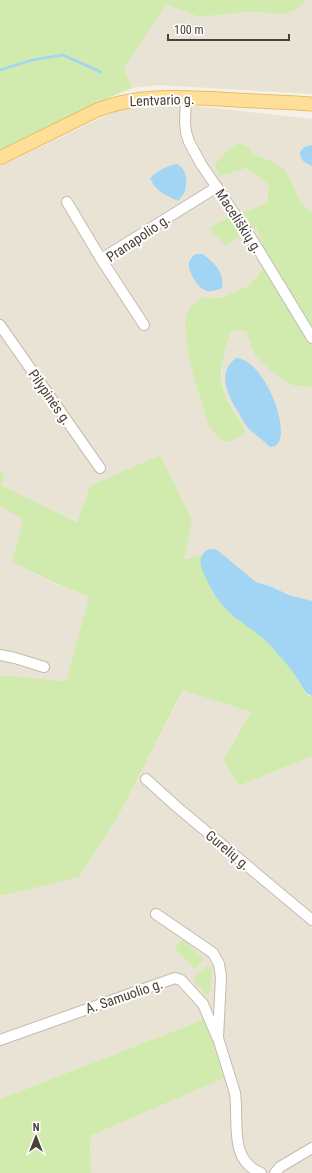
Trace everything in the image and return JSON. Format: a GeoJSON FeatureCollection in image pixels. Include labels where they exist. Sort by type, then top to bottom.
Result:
{"type":"FeatureCollection","features":[{"type":"Feature","properties":{"kind":"main road","name":"Lentvario g."},"geometry":{"type":"LineString","coordinates":[[0,158],[97,110],[130,100],[148,98],[186,98],[312,104]]}},
{"type":"Feature","properties":{"kind":"street","name":"Maceliškių g."},"geometry":{"type":"LineString","coordinates":[[186,98],[185,122],[189,142],[201,164],[255,244],[312,338]]}},
{"type":"Feature","properties":{"kind":"street","name":"Pranapolio g."},"geometry":{"type":"LineString","coordinates":[[144,326],[101,259],[217,187]]}},
{"type":"Feature","properties":{"kind":"street"},"geometry":{"type":"LineString","coordinates":[[67,202],[101,259]]}},
{"type":"Feature","properties":{"kind":"street","name":"Pilypinės g."},"geometry":{"type":"LineString","coordinates":[[0,325],[100,468]]}},
{"type":"Feature","properties":{"kind":"street"},"geometry":{"type":"LineString","coordinates":[[0,655],[44,667]]}},
{"type":"Feature","properties":{"kind":"street","name":"Gurelių g."},"geometry":{"type":"LineString","coordinates":[[146,779],[177,807],[312,920]]}},
{"type":"Feature","properties":{"kind":"street"},"geometry":{"type":"LineString","coordinates":[[156,914],[213,952],[219,964],[221,977],[218,1038],[235,1093],[236,1137],[239,1148],[249,1166],[260,1173]]}},
{"type":"Feature","properties":{"kind":"street","name":"A. Samuolio g."},"geometry":{"type":"LineString","coordinates":[[0,1040],[175,978],[181,980],[203,1004],[218,1038]]}},
{"type":"Feature","properties":{"kind":"street"},"geometry":{"type":"LineString","coordinates":[[275,1173],[280,1167],[312,1148]]}},
{"type":"Feature","properties":{"kind":"shaded area"},"geometry":{"type":"Polygon","coordinates":[[[306,0],[312,0],[312,94],[159,85],[132,88],[124,68],[166,5],[199,17],[249,12],[284,14],[296,10],[306,0]]]}},
{"type":"Feature","properties":{"kind":"shaded area"},"geometry":{"type":"Polygon","coordinates":[[[169,103],[312,119],[312,213],[300,201],[291,180],[272,161],[255,155],[246,145],[221,176],[247,168],[269,185],[267,203],[221,221],[256,227],[267,257],[258,276],[248,286],[221,298],[204,297],[188,353],[208,425],[245,429],[225,393],[221,379],[223,360],[230,334],[236,330],[246,331],[254,354],[295,386],[312,387],[312,601],[289,595],[272,587],[256,582],[217,551],[205,551],[202,555],[184,559],[90,486],[77,522],[1,485],[5,474],[0,471],[0,167],[113,112],[139,105],[169,103]]]}},
{"type":"Feature","properties":{"kind":"shaded area"},"geometry":{"type":"Polygon","coordinates":[[[0,507],[23,519],[12,562],[54,583],[89,597],[66,681],[0,675],[0,507]]]}},
{"type":"Feature","properties":{"kind":"shaded area"},"geometry":{"type":"Polygon","coordinates":[[[184,689],[251,712],[223,758],[239,786],[312,756],[312,1173],[91,1173],[90,1136],[223,1078],[205,1019],[0,1099],[0,896],[79,876],[121,811],[184,689]]]}},
{"type":"Feature","properties":{"kind":"green space"},"geometry":{"type":"Polygon","coordinates":[[[0,0],[306,0],[296,10],[284,14],[249,12],[199,17],[166,5],[124,68],[132,88],[90,106],[0,150],[0,0]]]}},
{"type":"Feature","properties":{"kind":"green space"},"geometry":{"type":"Polygon","coordinates":[[[237,144],[246,145],[255,155],[272,161],[283,168],[291,180],[300,201],[312,213],[312,387],[295,386],[277,376],[254,354],[246,331],[236,330],[230,334],[223,361],[221,378],[227,398],[245,429],[244,435],[230,441],[223,442],[208,425],[188,353],[185,321],[190,306],[204,297],[221,298],[248,286],[258,276],[267,257],[256,227],[225,245],[209,228],[221,221],[267,203],[269,185],[247,168],[221,176],[214,165],[230,148],[237,144]]]}},
{"type":"Feature","properties":{"kind":"green space"},"geometry":{"type":"Polygon","coordinates":[[[160,455],[192,520],[184,559],[202,555],[201,558],[212,591],[223,606],[232,615],[260,634],[293,671],[304,691],[309,696],[312,696],[312,756],[239,786],[223,759],[251,712],[183,690],[121,811],[79,877],[0,896],[0,675],[66,681],[89,597],[55,583],[12,562],[23,519],[0,507],[0,471],[5,474],[1,485],[77,522],[90,486],[160,455]]]}},
{"type":"Feature","properties":{"kind":"green space"},"geometry":{"type":"Polygon","coordinates":[[[183,939],[204,960],[195,969],[174,949],[183,939]]]}},
{"type":"Feature","properties":{"kind":"green space"},"geometry":{"type":"Polygon","coordinates":[[[206,966],[212,969],[210,992],[206,995],[193,979],[206,966]]]}},
{"type":"Feature","properties":{"kind":"green space"},"geometry":{"type":"Polygon","coordinates":[[[205,1019],[224,1078],[90,1136],[91,1173],[0,1173],[0,1099],[205,1019]]]}},
{"type":"Feature","properties":{"kind":"water"},"geometry":{"type":"Polygon","coordinates":[[[312,145],[312,166],[303,161],[300,152],[305,147],[312,145]]]}},
{"type":"Feature","properties":{"kind":"water"},"geometry":{"type":"Polygon","coordinates":[[[177,164],[183,169],[186,177],[184,193],[178,201],[158,190],[150,178],[163,169],[177,164]]]}},
{"type":"Feature","properties":{"kind":"water"},"geometry":{"type":"Polygon","coordinates":[[[197,254],[203,254],[218,268],[222,277],[222,288],[207,291],[200,287],[194,280],[190,271],[189,263],[192,257],[197,254]]]}},
{"type":"Feature","properties":{"kind":"water"},"geometry":{"type":"Polygon","coordinates":[[[236,358],[248,362],[258,372],[268,387],[280,420],[281,434],[278,444],[270,447],[247,427],[231,400],[225,378],[226,371],[236,358]]]}},
{"type":"Feature","properties":{"kind":"water"},"geometry":{"type":"Polygon","coordinates":[[[209,549],[217,550],[256,582],[272,587],[289,595],[312,601],[312,696],[305,691],[289,667],[268,643],[232,615],[215,595],[201,565],[203,553],[209,549]]]}},
{"type":"Feature","properties":{"kind":"waterway"},"geometry":{"type":"LineString","coordinates":[[0,70],[32,60],[63,55],[101,72]]}}]}
